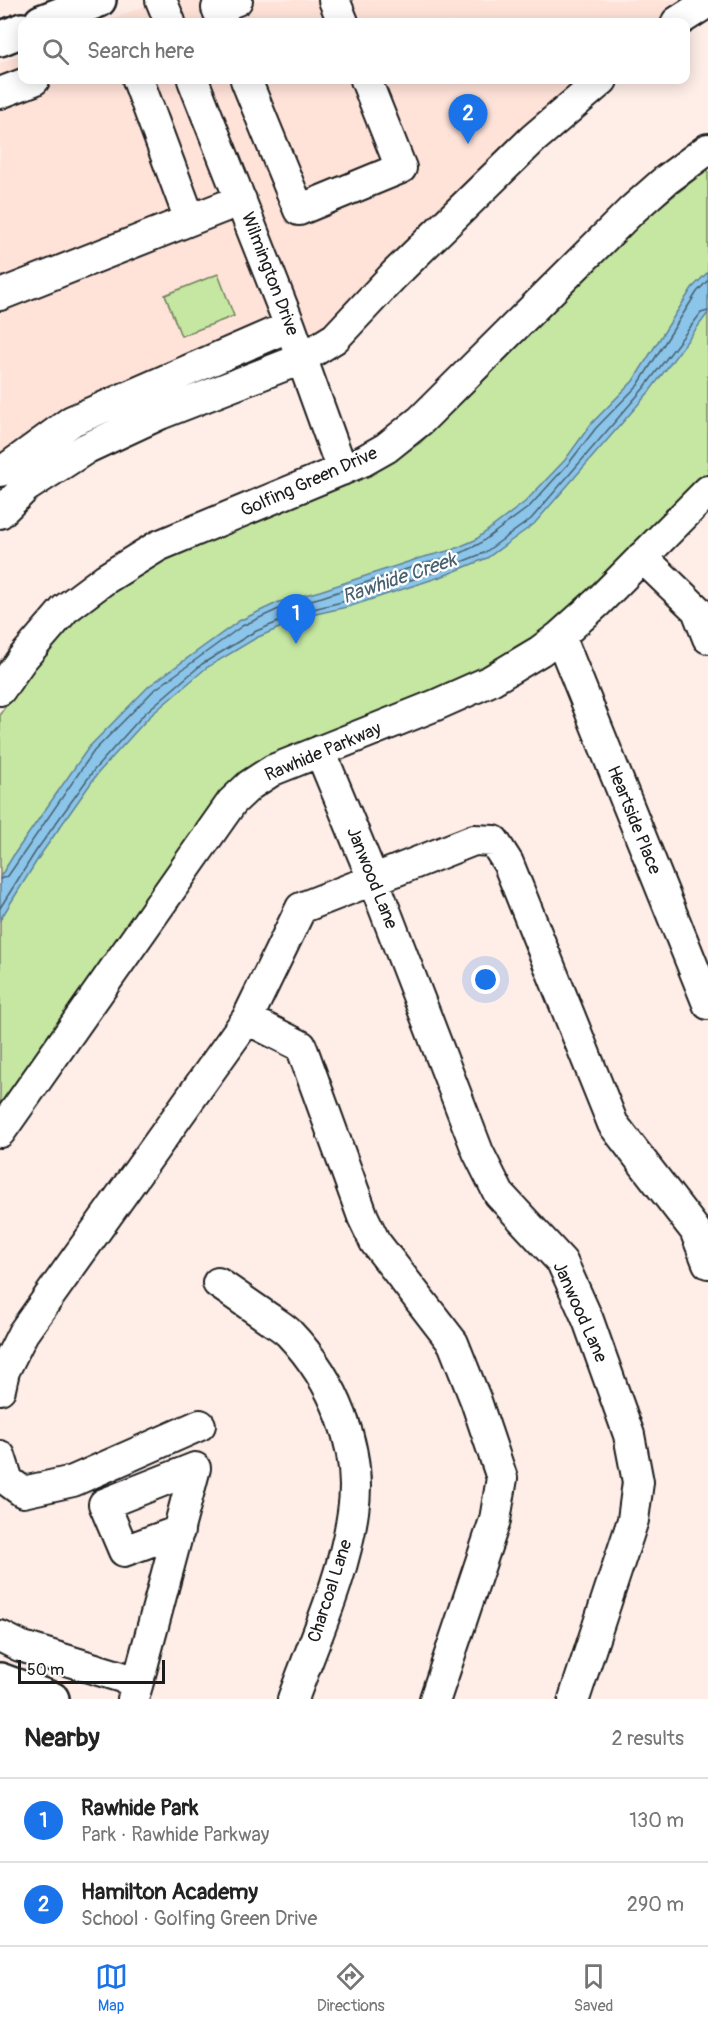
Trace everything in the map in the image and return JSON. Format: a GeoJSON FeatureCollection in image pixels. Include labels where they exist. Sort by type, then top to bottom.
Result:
{"type":"FeatureCollection","features":[{"type":"Feature","properties":{"kind":"main road"},"geometry":{"type":"LineString","coordinates":[[52,18],[99,0]]}},
{"type":"Feature","properties":{"kind":"main road"},"geometry":{"type":"LineString","coordinates":[[0,39],[18,32]]}},
{"type":"Feature","properties":{"kind":"main road"},"geometry":{"type":"LineString","coordinates":[[4,1688],[52,1699]]}},
{"type":"Feature","properties":{"kind":"street"},"geometry":{"type":"LineString","coordinates":[[161,0],[168,18]]}},
{"type":"Feature","properties":{"kind":"street"},"geometry":{"type":"LineString","coordinates":[[221,18],[217,8],[237,0]]}},
{"type":"Feature","properties":{"kind":"street"},"geometry":{"type":"LineString","coordinates":[[334,0],[341,18]]}},
{"type":"Feature","properties":{"kind":"street"},"geometry":{"type":"LineString","coordinates":[[683,18],[708,2]]}},
{"type":"Feature","properties":{"kind":"street"},"geometry":{"type":"LineString","coordinates":[[0,93],[24,84]]}},
{"type":"Feature","properties":{"kind":"street"},"geometry":{"type":"LineString","coordinates":[[139,84],[189,220]]}},
{"type":"Feature","properties":{"kind":"street","name":"Wilmington Drive"},"geometry":{"type":"LineString","coordinates":[[195,84],[290,326],[342,470]]}},
{"type":"Feature","properties":{"kind":"street"},"geometry":{"type":"LineString","coordinates":[[248,84],[299,210]]}},
{"type":"Feature","properties":{"kind":"street"},"geometry":{"type":"LineString","coordinates":[[252,228],[401,168],[368,84]]}},
{"type":"Feature","properties":{"kind":"street"},"geometry":{"type":"LineString","coordinates":[[0,513],[26,487],[87,448],[160,414],[301,359],[335,338],[394,275],[533,138],[597,84]]}},
{"type":"Feature","properties":{"kind":"street","name":"Golfing Green Drive"},"geometry":{"type":"LineString","coordinates":[[0,690],[22,659],[65,609],[105,579],[158,546],[342,470],[386,448],[422,420],[632,210],[666,180],[708,149]]}},
{"type":"Feature","properties":{"kind":"street"},"geometry":{"type":"LineString","coordinates":[[0,295],[241,200]]}},
{"type":"Feature","properties":{"kind":"street"},"geometry":{"type":"LineString","coordinates":[[0,471],[72,421],[290,326]]}},
{"type":"Feature","properties":{"kind":"street","name":"Rawhide Parkway"},"geometry":{"type":"LineString","coordinates":[[0,1132],[232,802],[250,785],[273,770],[490,681],[560,636],[598,602],[708,490]]}},
{"type":"Feature","properties":{"kind":"street"},"geometry":{"type":"LineString","coordinates":[[642,557],[697,610],[708,638]]}},
{"type":"Feature","properties":{"kind":"street","name":"Heartside Place"},"geometry":{"type":"LineString","coordinates":[[560,636],[708,1004]]}},
{"type":"Feature","properties":{"kind":"street","name":"Janwood Lane"},"geometry":{"type":"LineString","coordinates":[[320,751],[373,879],[478,1152],[499,1194],[562,1262],[588,1320],[628,1435],[638,1482],[633,1520],[574,1699]]}},
{"type":"Feature","properties":{"kind":"street"},"geometry":{"type":"LineString","coordinates":[[0,1389],[4,1371],[23,1333],[247,1019],[301,908],[474,840],[494,841],[508,863],[613,1124],[695,1230],[708,1263]]}},
{"type":"Feature","properties":{"kind":"street"},"geometry":{"type":"LineString","coordinates":[[247,1019],[301,1047],[363,1217],[375,1242],[453,1343],[476,1401],[502,1478],[495,1520],[435,1699]]}},
{"type":"Feature","properties":{"kind":"street","name":"Charcoal Lane"},"geometry":{"type":"LineString","coordinates":[[218,1283],[288,1332],[318,1368],[342,1419],[350,1448],[355,1477],[354,1511],[343,1562],[293,1699]]}},
{"type":"Feature","properties":{"kind":"street"},"geometry":{"type":"LineString","coordinates":[[0,1456],[8,1481],[23,1492],[73,1480],[200,1425]]}},
{"type":"Feature","properties":{"kind":"street"},"geometry":{"type":"LineString","coordinates":[[4,1688],[10,1641],[136,1690],[179,1531]]}},
{"type":"Feature","properties":{"kind":"shaded area"},"geometry":{"type":"Polygon","coordinates":[[[161,0],[706,0],[675,18],[114,18],[161,0]]]}},
{"type":"Feature","properties":{"kind":"shaded area"},"geometry":{"type":"Polygon","coordinates":[[[18,56],[18,84],[589,84],[320,336],[0,492],[0,63],[18,56]]]}},
{"type":"Feature","properties":{"kind":"green space"},"geometry":{"type":"Polygon","coordinates":[[[708,169],[708,484],[559,632],[265,770],[0,1123],[0,714],[41,656],[91,605],[142,569],[386,465],[420,443],[653,212],[708,169]]]}},
{"type":"Feature","properties":{"kind":"green space"},"geometry":{"type":"Polygon","coordinates":[[[218,274],[234,316],[181,336],[165,295],[218,274]]]}},
{"type":"Feature","properties":{"kind":"water","name":"Rawhide Creek"},"geometry":{"type":"Polygon","coordinates":[[[708,272],[708,313],[649,392],[534,524],[487,558],[443,576],[351,606],[307,616],[256,638],[206,668],[149,717],[98,773],[41,854],[0,920],[0,877],[15,853],[89,747],[149,686],[239,621],[279,602],[452,550],[475,540],[525,502],[565,460],[591,424],[633,381],[692,288],[708,272]]]}},
{"type":"Feature","properties":{"kind":"place","name":"Hamilton Academy"},"geometry":{"type":"Point","coordinates":[468,144]}},
{"type":"Feature","properties":{"kind":"place","name":"Rawhide Park"},"geometry":{"type":"Point","coordinates":[296,644]}}]}
